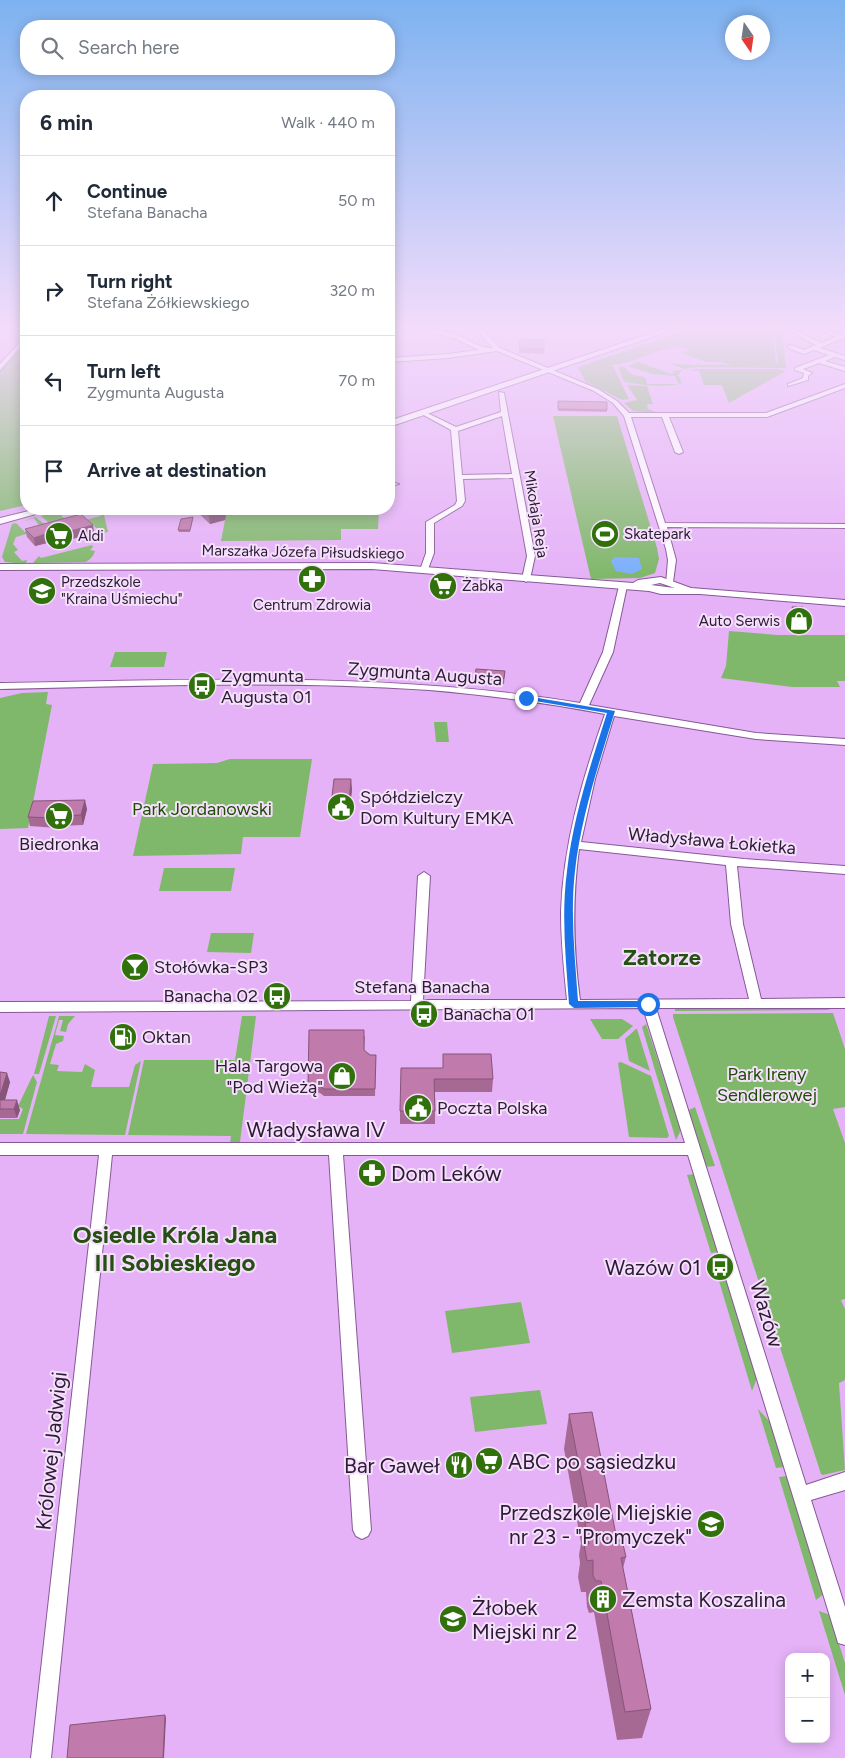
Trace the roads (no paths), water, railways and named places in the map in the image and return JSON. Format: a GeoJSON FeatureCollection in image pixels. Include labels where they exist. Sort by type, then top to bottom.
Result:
{"type":"FeatureCollection","features":[{"type":"Feature","properties":{"kind":"street"},"geometry":{"type":"LineString","coordinates":[[395,422],[429,411]]}},
{"type":"Feature","properties":{"kind":"street","name":"Mikołaja Reja"},"geometry":{"type":"LineString","coordinates":[[504,411],[532,559],[526,579]]}},
{"type":"Feature","properties":{"kind":"street"},"geometry":{"type":"LineString","coordinates":[[623,411],[627,415],[671,555],[672,585]]}},
{"type":"Feature","properties":{"kind":"street"},"geometry":{"type":"LineString","coordinates":[[627,415],[767,415],[778,411]]}},
{"type":"Feature","properties":{"kind":"street"},"geometry":{"type":"LineString","coordinates":[[423,413],[454,430],[505,414]]}},
{"type":"Feature","properties":{"kind":"street"},"geometry":{"type":"LineString","coordinates":[[665,416],[678,452]]}},
{"type":"Feature","properties":{"kind":"street"},"geometry":{"type":"LineString","coordinates":[[424,570],[430,552],[429,523],[436,516],[458,506],[461,501],[454,430]]}},
{"type":"Feature","properties":{"kind":"street"},"geometry":{"type":"LineString","coordinates":[[458,477],[516,476]]}},
{"type":"Feature","properties":{"kind":"street"},"geometry":{"type":"LineString","coordinates":[[0,516],[20,511]]}},
{"type":"Feature","properties":{"kind":"street"},"geometry":{"type":"LineString","coordinates":[[0,521],[24,515]]}},
{"type":"Feature","properties":{"kind":"street"},"geometry":{"type":"LineString","coordinates":[[662,525],[845,526]]}},
{"type":"Feature","properties":{"kind":"street","name":"Marszałka Józefa Piłsudskiego"},"geometry":{"type":"LineString","coordinates":[[0,570],[27,568],[351,565],[623,586],[653,583]]}},
{"type":"Feature","properties":{"kind":"street"},"geometry":{"type":"LineString","coordinates":[[670,569],[653,583],[662,592],[672,585],[700,591],[845,603]]}},
{"type":"Feature","properties":{"kind":"street","name":"Marszałka Józefa Piłsudskiego"},"geometry":{"type":"LineString","coordinates":[[609,584],[653,583]]}},
{"type":"Feature","properties":{"kind":"street"},"geometry":{"type":"LineString","coordinates":[[583,707],[608,652],[623,586]]}},
{"type":"Feature","properties":{"kind":"street","name":"Zygmunta Augusta"},"geometry":{"type":"LineString","coordinates":[[0,686],[282,681],[469,691],[611,711],[755,738],[845,742]]}},
{"type":"Feature","properties":{"kind":"street"},"geometry":{"type":"LineString","coordinates":[[574,1004],[568,907],[575,845],[589,782],[611,711]]}},
{"type":"Feature","properties":{"kind":"street","name":"Władysława Łokietka"},"geometry":{"type":"LineString","coordinates":[[575,845],[730,862],[845,870]]}},
{"type":"Feature","properties":{"kind":"street"},"geometry":{"type":"LineString","coordinates":[[730,862],[737,921],[756,1004]]}},
{"type":"Feature","properties":{"kind":"street"},"geometry":{"type":"LineString","coordinates":[[417,1005],[424,876]]}},
{"type":"Feature","properties":{"kind":"street","name":"Stefana Banacha"},"geometry":{"type":"LineString","coordinates":[[0,1007],[845,1003]]}},
{"type":"Feature","properties":{"kind":"street","name":"Wazów"},"geometry":{"type":"LineString","coordinates":[[648,1004],[845,1636]]}},
{"type":"Feature","properties":{"kind":"street","name":"Władysława IV"},"geometry":{"type":"LineString","coordinates":[[0,1149],[693,1148]]}},
{"type":"Feature","properties":{"kind":"street"},"geometry":{"type":"LineString","coordinates":[[336,1149],[362,1530]]}},
{"type":"Feature","properties":{"kind":"street","name":"Królowej Jadwigi"},"geometry":{"type":"LineString","coordinates":[[41,1758],[106,1150]]}},
{"type":"Feature","properties":{"kind":"street"},"geometry":{"type":"LineString","coordinates":[[801,1495],[845,1481]]}},
{"type":"Feature","properties":{"kind":"water"},"geometry":{"type":"Polygon","coordinates":[[[615,557],[639,558],[642,569],[632,574],[616,571],[611,561],[615,557]]]}},
{"type":"Feature","properties":{"kind":"place","name":"Skatepark"},"geometry":{"type":"Point","coordinates":[605,534]}},
{"type":"Feature","properties":{"kind":"place","name":"Aldi"},"geometry":{"type":"Point","coordinates":[59,536]}},
{"type":"Feature","properties":{"kind":"place","name":"Centrum Zdrowia"},"geometry":{"type":"Point","coordinates":[312,579]}},
{"type":"Feature","properties":{"kind":"place","name":"Żabka"},"geometry":{"type":"Point","coordinates":[443,586]}},
{"type":"Feature","properties":{"kind":"place","name":"Przedszkole \"Kraina Uśmiechu\""},"geometry":{"type":"Point","coordinates":[42,591]}},
{"type":"Feature","properties":{"kind":"place","name":"Auto Serwis"},"geometry":{"type":"Point","coordinates":[799,621]}},
{"type":"Feature","properties":{"kind":"place","name":"Zygmunta Augusta 01"},"geometry":{"type":"Point","coordinates":[202,686]}},
{"type":"Feature","properties":{"kind":"place","name":"Spółdzielczy Dom Kultury EMKA"},"geometry":{"type":"Point","coordinates":[341,807]}},
{"type":"Feature","properties":{"kind":"place","name":"Biedronka"},"geometry":{"type":"Point","coordinates":[59,816]}},
{"type":"Feature","properties":{"kind":"place","name":"Stołówka-SP3"},"geometry":{"type":"Point","coordinates":[135,967]}},
{"type":"Feature","properties":{"kind":"place","name":"Banacha 02"},"geometry":{"type":"Point","coordinates":[277,996]}},
{"type":"Feature","properties":{"kind":"place","name":"Banacha 01"},"geometry":{"type":"Point","coordinates":[424,1014]}},
{"type":"Feature","properties":{"kind":"place","name":"Oktan"},"geometry":{"type":"Point","coordinates":[123,1037]}},
{"type":"Feature","properties":{"kind":"place","name":"Hala Targowa \"Pod Wieżą\""},"geometry":{"type":"Point","coordinates":[342,1076]}},
{"type":"Feature","properties":{"kind":"place","name":"Poczta Polska"},"geometry":{"type":"Point","coordinates":[418,1108]}},
{"type":"Feature","properties":{"kind":"place","name":"Dom Leków"},"geometry":{"type":"Point","coordinates":[372,1173]}},
{"type":"Feature","properties":{"kind":"place","name":"Wazów 01"},"geometry":{"type":"Point","coordinates":[720,1267]}},
{"type":"Feature","properties":{"kind":"place","name":"ABC po sąsiedzku"},"geometry":{"type":"Point","coordinates":[489,1461]}},
{"type":"Feature","properties":{"kind":"place","name":"Bar Gaweł"},"geometry":{"type":"Point","coordinates":[459,1465]}},
{"type":"Feature","properties":{"kind":"place","name":"Przedszkole Miejskie nr 23 - \"Promyczek\""},"geometry":{"type":"Point","coordinates":[711,1524]}},
{"type":"Feature","properties":{"kind":"place","name":"Zemsta Koszalina"},"geometry":{"type":"Point","coordinates":[603,1599]}},
{"type":"Feature","properties":{"kind":"place","name":"Żłobek Miejski nr 2"},"geometry":{"type":"Point","coordinates":[453,1619]}},
{"type":"Feature","properties":{"kind":"district","name":"Zatorze"},"geometry":{"type":"Point","coordinates":[662,957]}},
{"type":"Feature","properties":{"kind":"district","name":"Osiedle Króla Jana III Sobieskiego"},"geometry":{"type":"Point","coordinates":[175,1248]}},
{"type":"Feature","properties":{"kind":"park label","name":"Park Jordanowski"},"geometry":{"type":"Point","coordinates":[202,809]}},
{"type":"Feature","properties":{"kind":"park label","name":"Park Ireny Sendlerowej"},"geometry":{"type":"Point","coordinates":[767,1084]}}]}
